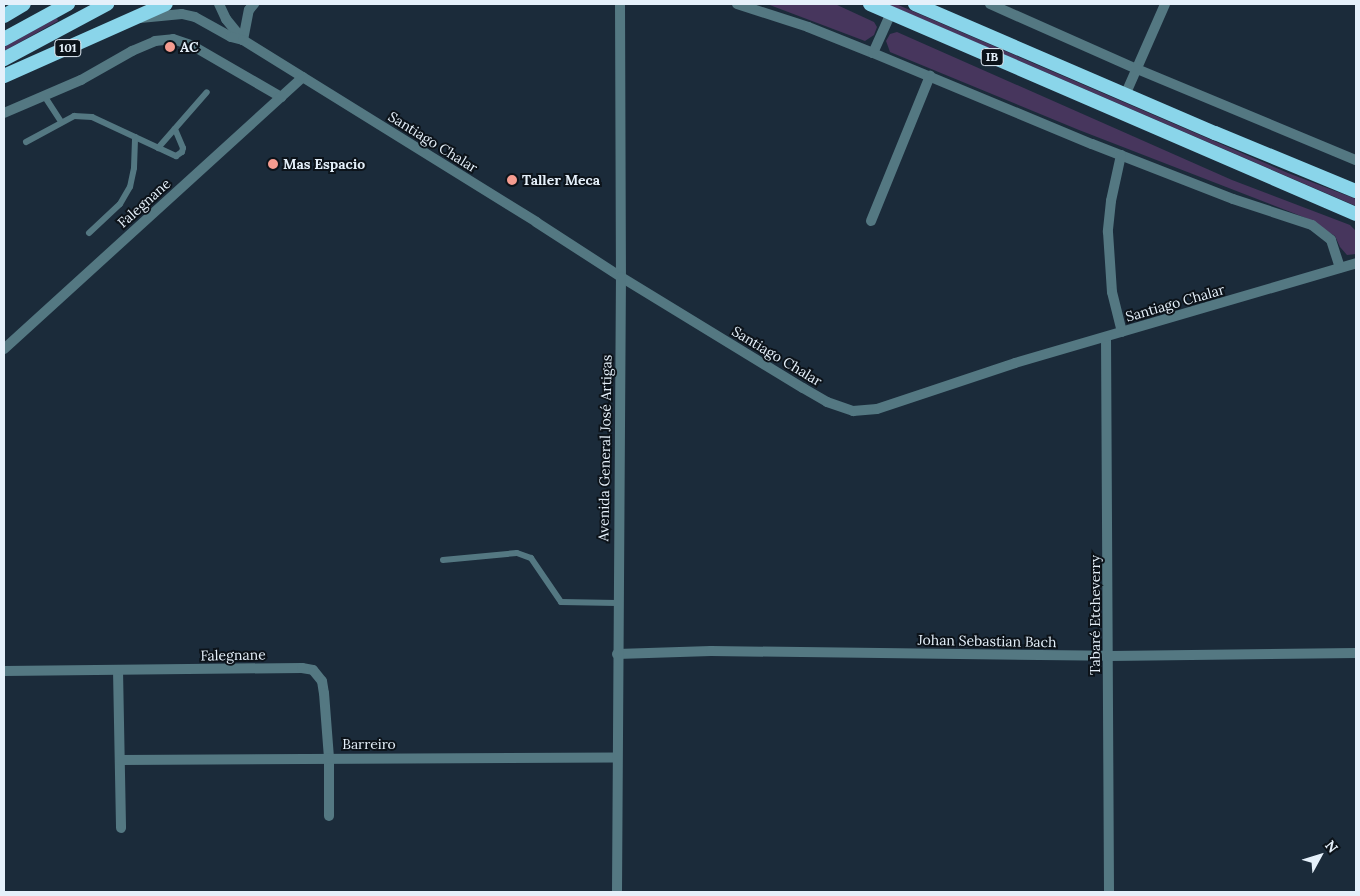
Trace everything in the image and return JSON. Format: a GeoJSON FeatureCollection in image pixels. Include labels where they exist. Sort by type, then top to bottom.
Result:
{"type":"FeatureCollection","features":[{"type":"Feature","properties":{"kind":"highway"},"geometry":{"type":"LineString","coordinates":[[4,16],[24,4]]}},
{"type":"Feature","properties":{"kind":"highway"},"geometry":{"type":"LineString","coordinates":[[4,39],[68,4]]}},
{"type":"Feature","properties":{"kind":"highway"},"geometry":{"type":"LineString","coordinates":[[4,59],[107,4]]}},
{"type":"Feature","properties":{"kind":"highway","name":"101"},"geometry":{"type":"LineString","coordinates":[[4,76],[166,4]]}},
{"type":"Feature","properties":{"kind":"highway","name":"IB"},"geometry":{"type":"LineString","coordinates":[[870,4],[1355,215]]}},
{"type":"Feature","properties":{"kind":"highway","name":"IB"},"geometry":{"type":"LineString","coordinates":[[915,4],[1126,93],[1215,133],[1356,191]]}},
{"type":"Feature","properties":{"kind":"street","name":"Santiago Chalar"},"geometry":{"type":"LineString","coordinates":[[219,4],[226,19],[243,40]]}},
{"type":"Feature","properties":{"kind":"street"},"geometry":{"type":"LineString","coordinates":[[243,40],[249,10],[254,4]]}},
{"type":"Feature","properties":{"kind":"street","name":"Avenida General José Artigas"},"geometry":{"type":"LineString","coordinates":[[617,892],[617,603],[621,277],[620,4]]}},
{"type":"Feature","properties":{"kind":"street"},"geometry":{"type":"LineString","coordinates":[[737,4],[808,27],[873,52],[1121,155],[1233,199],[1312,225],[1331,240],[1340,268]]}},
{"type":"Feature","properties":{"kind":"street"},"geometry":{"type":"LineString","coordinates":[[990,4],[1137,69],[1356,160]]}},
{"type":"Feature","properties":{"kind":"street"},"geometry":{"type":"LineString","coordinates":[[1126,93],[1165,4]]}},
{"type":"Feature","properties":{"kind":"street"},"geometry":{"type":"LineString","coordinates":[[873,52],[891,13]]}},
{"type":"Feature","properties":{"kind":"street","name":"Santiago Chalar"},"geometry":{"type":"LineString","coordinates":[[132,18],[182,14],[195,17],[231,37],[243,40],[621,277],[827,402],[853,411],[877,408],[1015,363],[1356,262]]}},
{"type":"Feature","properties":{"kind":"street"},"geometry":{"type":"LineString","coordinates":[[4,113],[81,80],[132,51],[155,41],[173,39],[193,46],[281,97]]}},
{"type":"Feature","properties":{"kind":"street"},"geometry":{"type":"LineString","coordinates":[[871,221],[930,76]]}},
{"type":"Feature","properties":{"kind":"street","name":"Falegnane"},"geometry":{"type":"LineString","coordinates":[[4,349],[303,77]]}},
{"type":"Feature","properties":{"kind":"street"},"geometry":{"type":"LineString","coordinates":[[1121,155],[1111,200],[1108,232],[1112,292],[1122,332]]}},
{"type":"Feature","properties":{"kind":"street","name":"Tabaré Etcheverry"},"geometry":{"type":"LineString","coordinates":[[1106,337],[1110,656],[1109,892]]}},
{"type":"Feature","properties":{"kind":"street","name":"Johan Sebastian Bach"},"geometry":{"type":"LineString","coordinates":[[617,654],[712,651],[1110,656],[1356,653]]}},
{"type":"Feature","properties":{"kind":"street","name":"Falegnane"},"geometry":{"type":"LineString","coordinates":[[4,671],[302,668],[313,670],[322,681],[329,758],[328,816]]}},
{"type":"Feature","properties":{"kind":"street"},"geometry":{"type":"LineString","coordinates":[[118,670],[121,828]]}},
{"type":"Feature","properties":{"kind":"street","name":"Barreiro"},"geometry":{"type":"LineString","coordinates":[[120,760],[617,757]]}},
{"type":"Feature","properties":{"kind":"lane"},"geometry":{"type":"LineString","coordinates":[[158,148],[207,92]]}},
{"type":"Feature","properties":{"kind":"lane"},"geometry":{"type":"LineString","coordinates":[[45,97],[61,122]]}},
{"type":"Feature","properties":{"kind":"lane"},"geometry":{"type":"LineString","coordinates":[[26,142],[74,116],[92,117],[176,156],[180,154],[183,148],[175,129]]}},
{"type":"Feature","properties":{"kind":"lane"},"geometry":{"type":"LineString","coordinates":[[89,233],[120,204],[130,187],[134,168],[135,137]]}},
{"type":"Feature","properties":{"kind":"lane"},"geometry":{"type":"LineString","coordinates":[[443,560],[517,553],[531,558],[561,602],[617,603]]}},
{"type":"Feature","properties":{"kind":"shaded area"},"geometry":{"type":"Polygon","coordinates":[[[767,4],[835,4],[874,22],[877,27],[874,35],[865,41],[767,4]]]}},
{"type":"Feature","properties":{"kind":"shaded area"},"geometry":{"type":"Polygon","coordinates":[[[887,4],[896,4],[1288,173],[1356,199],[1356,206],[887,4]]]}},
{"type":"Feature","properties":{"kind":"shaded area"},"geometry":{"type":"Polygon","coordinates":[[[57,18],[58,21],[4,51],[4,47],[57,18]]]}},
{"type":"Feature","properties":{"kind":"shaded area"},"geometry":{"type":"Polygon","coordinates":[[[897,32],[1232,180],[1350,225],[1356,231],[1356,254],[1347,255],[1340,247],[1335,236],[1306,218],[1079,130],[890,52],[886,41],[890,34],[897,32]]]}},
{"type":"Feature","properties":{"kind":"place","name":"AC"},"geometry":{"type":"Point","coordinates":[170,47]}},
{"type":"Feature","properties":{"kind":"place","name":"Mas Espacio"},"geometry":{"type":"Point","coordinates":[273,164]}},
{"type":"Feature","properties":{"kind":"place","name":"Taller Meca"},"geometry":{"type":"Point","coordinates":[512,180]}}]}
